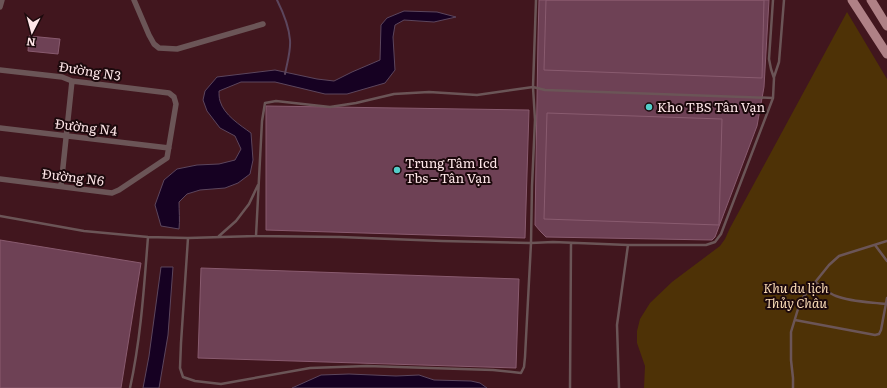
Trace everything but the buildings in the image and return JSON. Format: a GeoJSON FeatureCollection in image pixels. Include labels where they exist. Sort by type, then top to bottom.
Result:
{"type":"FeatureCollection","features":[{"type":"Feature","properties":{"kind":"main road"},"geometry":{"type":"LineString","coordinates":[[852,0],[887,54]]}},
{"type":"Feature","properties":{"kind":"main road"},"geometry":{"type":"LineString","coordinates":[[871,0],[887,26]]}},
{"type":"Feature","properties":{"kind":"street"},"geometry":{"type":"LineString","coordinates":[[0,7],[2,0]]}},
{"type":"Feature","properties":{"kind":"street"},"geometry":{"type":"LineString","coordinates":[[134,0],[154,44],[159,48],[177,49],[263,24]]}},
{"type":"Feature","properties":{"kind":"street","name":"Đường N3"},"geometry":{"type":"LineString","coordinates":[[0,70],[62,77],[72,81],[169,93],[174,97]]}},
{"type":"Feature","properties":{"kind":"street"},"geometry":{"type":"LineString","coordinates":[[60,186],[72,81]]}},
{"type":"Feature","properties":{"kind":"street","name":"Đường N6"},"geometry":{"type":"LineString","coordinates":[[0,179],[112,193],[119,190],[167,158],[170,148],[176,104],[174,97]]}},
{"type":"Feature","properties":{"kind":"street","name":"Đường N4"},"geometry":{"type":"LineString","coordinates":[[0,128],[170,148]]}},
{"type":"Feature","properties":{"kind":"lane"},"geometry":{"type":"LineString","coordinates":[[188,238],[180,368],[183,378],[221,384],[310,368],[374,366],[493,370],[521,373],[524,367],[525,357],[531,243],[535,120],[533,87],[536,0]]}},
{"type":"Feature","properties":{"kind":"lane"},"geometry":{"type":"LineString","coordinates":[[773,0],[769,60],[774,78]]}},
{"type":"Feature","properties":{"kind":"lane"},"geometry":{"type":"LineString","coordinates":[[0,216],[84,230],[148,237],[332,237],[531,243],[553,242],[628,245],[706,245],[715,242],[721,234],[772,98],[774,78],[780,62],[784,0]]}},
{"type":"Feature","properties":{"kind":"lane"},"geometry":{"type":"LineString","coordinates":[[256,236],[262,121],[265,103],[276,101],[330,107],[356,103],[394,94],[429,92],[477,94],[533,87],[545,90],[772,98]]}},
{"type":"Feature","properties":{"kind":"lane"},"geometry":{"type":"LineString","coordinates":[[218,237],[236,221],[249,204],[259,183]]}},
{"type":"Feature","properties":{"kind":"lane"},"geometry":{"type":"LineString","coordinates":[[130,388],[137,350],[144,293],[148,237]]}},
{"type":"Feature","properties":{"kind":"lane"},"geometry":{"type":"LineString","coordinates":[[793,388],[790,360],[791,332],[798,309],[804,296],[839,256],[887,241]]}},
{"type":"Feature","properties":{"kind":"lane"},"geometry":{"type":"LineString","coordinates":[[570,388],[571,243]]}},
{"type":"Feature","properties":{"kind":"lane"},"geometry":{"type":"LineString","coordinates":[[619,388],[617,325],[628,245]]}},
{"type":"Feature","properties":{"kind":"lane"},"geometry":{"type":"LineString","coordinates":[[875,245],[887,262]]}},
{"type":"Feature","properties":{"kind":"lane"},"geometry":{"type":"LineString","coordinates":[[815,282],[836,296],[886,304]]}},
{"type":"Feature","properties":{"kind":"lane"},"geometry":{"type":"LineString","coordinates":[[795,320],[875,335],[879,334],[881,330],[887,298]]}},
{"type":"Feature","properties":{"kind":"green space","name":"Khu du lịch Thủy Châu"},"geometry":{"type":"Polygon","coordinates":[[[847,12],[887,79],[887,388],[644,388],[645,366],[637,343],[637,331],[640,319],[650,303],[672,282],[720,246],[725,239],[847,12]]]}},
{"type":"Feature","properties":{"kind":"shaded area"},"geometry":{"type":"Polygon","coordinates":[[[404,11],[437,12],[456,17],[434,22],[404,20],[395,25],[393,37],[395,70],[385,83],[347,94],[325,94],[275,82],[241,82],[219,91],[220,101],[225,111],[251,133],[253,160],[250,174],[238,183],[225,188],[200,190],[187,194],[179,202],[179,229],[161,226],[155,205],[164,180],[177,169],[197,165],[219,164],[235,160],[241,149],[235,136],[220,128],[207,111],[203,100],[205,91],[217,77],[275,70],[334,81],[380,60],[381,25],[387,18],[404,11]]]}},
{"type":"Feature","properties":{"kind":"shaded area"},"geometry":{"type":"Polygon","coordinates":[[[161,267],[173,267],[168,335],[159,388],[143,388],[149,356],[161,267]]]}},
{"type":"Feature","properties":{"kind":"shaded area"},"geometry":{"type":"Polygon","coordinates":[[[349,374],[396,376],[419,375],[434,380],[471,381],[480,383],[487,388],[292,388],[321,375],[349,374]]]}},
{"type":"Feature","properties":{"kind":"waterway"},"geometry":{"type":"LineString","coordinates":[[277,0],[285,19],[290,40],[285,74]]}},
{"type":"Feature","properties":{"kind":"place","name":"Kho TBS Tân Vạn"},"geometry":{"type":"Point","coordinates":[649,107]}},
{"type":"Feature","properties":{"kind":"place","name":"Trung Tâm Icd Tbs – Tân Vạn"},"geometry":{"type":"Point","coordinates":[397,170]}}]}
